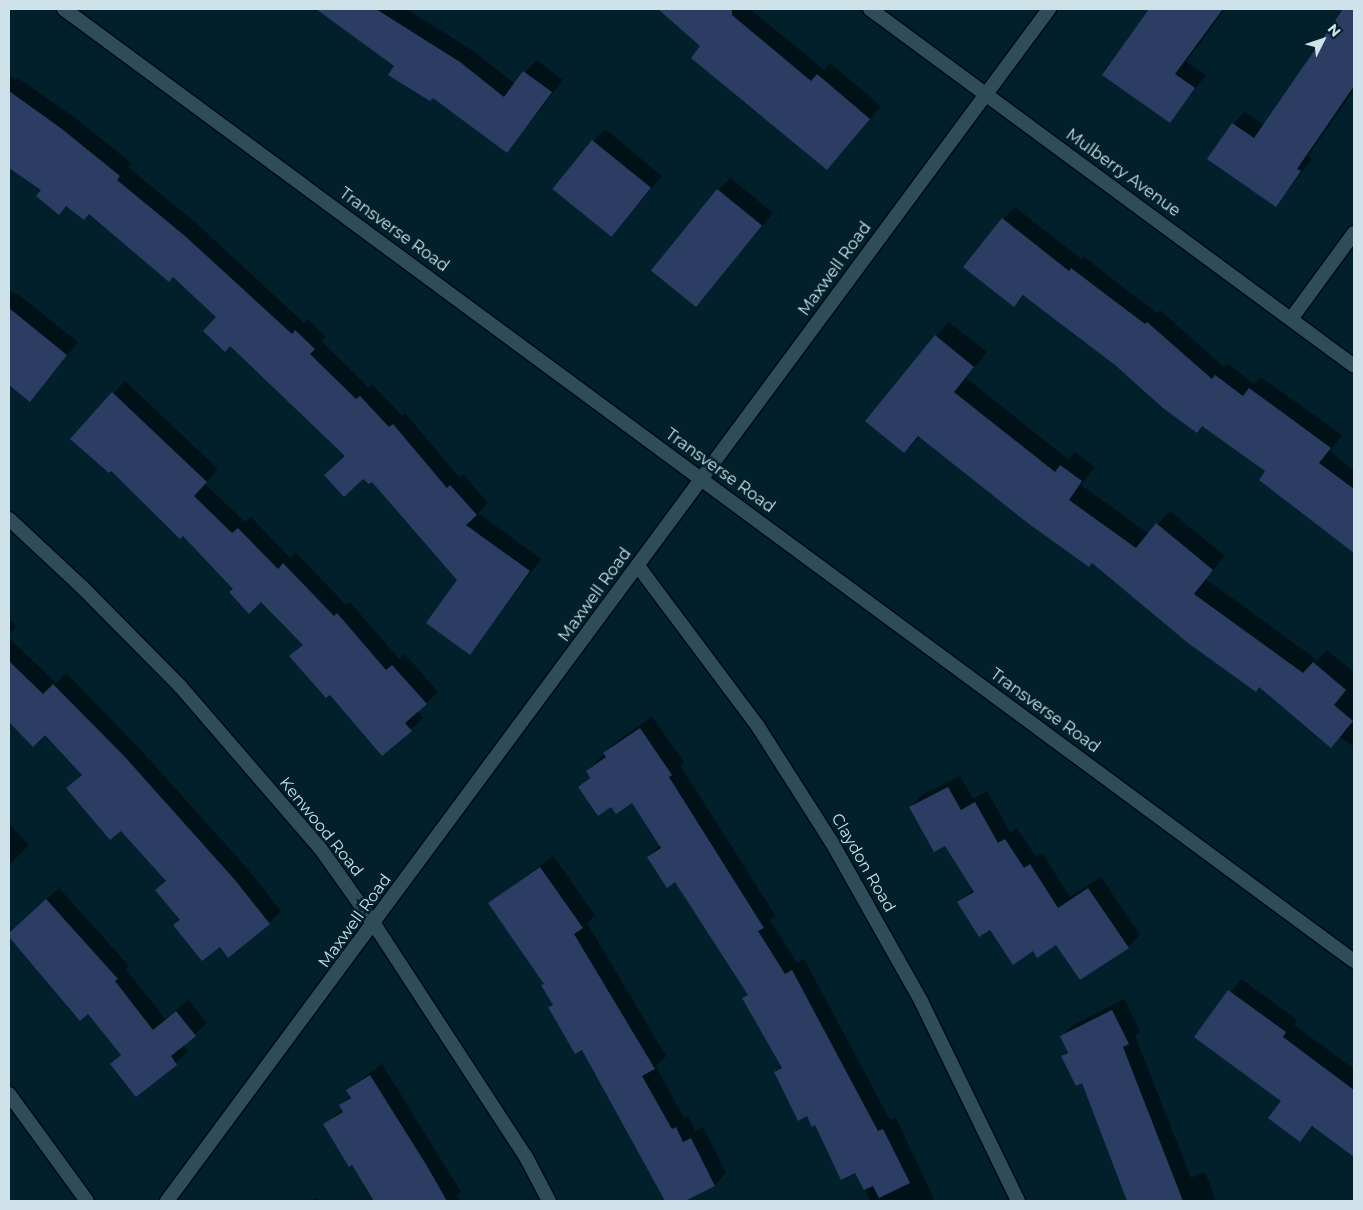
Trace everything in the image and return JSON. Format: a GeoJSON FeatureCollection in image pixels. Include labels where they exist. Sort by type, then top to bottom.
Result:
{"type":"FeatureCollection","features":[{"type":"Feature","properties":{"kind":"street","name":"Transverse Road"},"geometry":{"type":"LineString","coordinates":[[64,9],[1354,961]]}},
{"type":"Feature","properties":{"kind":"street","name":"Mulberry Avenue"},"geometry":{"type":"LineString","coordinates":[[870,9],[1354,366]]}},
{"type":"Feature","properties":{"kind":"street","name":"Maxwell Road"},"geometry":{"type":"LineString","coordinates":[[167,1201],[374,924],[1049,9]]}},
{"type":"Feature","properties":{"kind":"street"},"geometry":{"type":"LineString","coordinates":[[1291,319],[1354,234]]}},
{"type":"Feature","properties":{"kind":"street","name":"Kenwood Road"},"geometry":{"type":"LineString","coordinates":[[9,519],[83,588],[180,686],[320,848],[374,924],[526,1157],[548,1201]]}},
{"type":"Feature","properties":{"kind":"street","name":"Claydon Road"},"geometry":{"type":"LineString","coordinates":[[638,566],[756,724],[831,841],[920,1001],[1018,1201]]}},
{"type":"Feature","properties":{"kind":"street"},"geometry":{"type":"LineString","coordinates":[[9,1094],[87,1201]]}},
{"type":"Feature","properties":{"kind":"building"},"geometry":{"type":"Polygon","coordinates":[[[316,9],[376,9],[460,62],[504,97],[523,71],[552,92],[507,153],[433,98],[430,101],[388,75],[394,66],[316,9]]]}},
{"type":"Feature","properties":{"kind":"building"},"geometry":{"type":"Polygon","coordinates":[[[658,9],[732,9],[732,15],[811,81],[817,74],[870,119],[827,170],[691,58],[700,46],[658,9]]]}},
{"type":"Feature","properties":{"kind":"building"},"geometry":{"type":"Polygon","coordinates":[[[1149,9],[1223,9],[1175,74],[1195,88],[1170,123],[1102,75],[1149,9]]]}},
{"type":"Feature","properties":{"kind":"building"},"geometry":{"type":"Polygon","coordinates":[[[1343,9],[1354,9],[1354,86],[1297,169],[1301,171],[1276,207],[1207,159],[1232,123],[1254,138],[1343,9]]]}},
{"type":"Feature","properties":{"kind":"building"},"geometry":{"type":"Polygon","coordinates":[[[9,91],[62,129],[120,176],[117,180],[185,236],[292,334],[295,330],[315,349],[310,354],[356,399],[360,396],[389,427],[393,424],[447,488],[450,485],[477,515],[466,525],[530,571],[470,655],[426,623],[457,580],[372,482],[369,484],[363,479],[344,497],[324,475],[345,456],[230,346],[225,352],[203,331],[216,317],[173,277],[169,282],[89,214],[84,220],[66,206],[59,215],[36,196],[41,190],[9,168],[9,91]]]}},
{"type":"Feature","properties":{"kind":"building"},"geometry":{"type":"Polygon","coordinates":[[[592,140],[651,188],[611,237],[552,189],[592,140]]]}},
{"type":"Feature","properties":{"kind":"building"},"geometry":{"type":"Polygon","coordinates":[[[717,189],[762,226],[696,307],[651,271],[717,189]]]}},
{"type":"Feature","properties":{"kind":"building"},"geometry":{"type":"Polygon","coordinates":[[[1002,218],[1069,271],[1071,268],[1145,324],[1147,322],[1212,379],[1215,375],[1243,396],[1249,388],[1331,448],[1319,463],[1354,489],[1354,553],[1259,480],[1265,471],[1202,426],[1197,433],[1163,408],[1116,366],[1023,295],[1014,307],[963,267],[1002,218]]]}},
{"type":"Feature","properties":{"kind":"building"},"geometry":{"type":"Polygon","coordinates":[[[9,308],[67,355],[30,402],[9,385],[9,308]]]}},
{"type":"Feature","properties":{"kind":"building"},"geometry":{"type":"Polygon","coordinates":[[[935,335],[974,367],[954,392],[1055,472],[1060,465],[1082,481],[1069,500],[1136,548],[1156,523],[1213,570],[1194,594],[1303,673],[1313,662],[1346,690],[1334,705],[1353,721],[1331,748],[1259,687],[1256,692],[1188,643],[1092,563],[1089,567],[1029,524],[918,436],[904,453],[865,421],[935,335]]]}},
{"type":"Feature","properties":{"kind":"building"},"geometry":{"type":"Polygon","coordinates":[[[112,392],[207,482],[194,496],[232,533],[238,528],[278,569],[283,563],[334,616],[337,613],[386,670],[392,665],[427,704],[405,723],[412,731],[382,756],[330,695],[326,698],[289,656],[303,645],[261,602],[249,614],[229,592],[233,589],[183,536],[180,539],[111,471],[109,473],[70,439],[112,392]]]}},
{"type":"Feature","properties":{"kind":"building"},"geometry":{"type":"Polygon","coordinates":[[[9,661],[43,694],[53,684],[125,757],[235,880],[270,924],[228,958],[220,947],[202,961],[173,925],[180,920],[155,890],[166,881],[121,831],[110,840],[66,788],[82,775],[45,735],[33,747],[9,722],[9,661]]]}},
{"type":"Feature","properties":{"kind":"building"},"geometry":{"type":"Polygon","coordinates":[[[640,728],[672,775],[669,777],[764,928],[758,931],[785,974],[792,970],[878,1131],[883,1129],[910,1183],[879,1198],[873,1186],[864,1190],[855,1173],[841,1180],[815,1125],[812,1127],[807,1116],[798,1121],[774,1072],[782,1068],[742,998],[748,995],[675,882],[667,888],[647,857],[661,848],[632,803],[616,814],[611,807],[598,816],[578,787],[590,778],[586,771],[606,757],[603,753],[640,728]]]}},
{"type":"Feature","properties":{"kind":"building"},"geometry":{"type":"Polygon","coordinates":[[[948,787],[961,810],[975,802],[998,843],[1005,839],[1024,868],[1030,864],[1058,908],[1088,888],[1129,948],[1080,980],[1056,945],[1037,958],[1033,951],[1013,965],[990,930],[979,937],[957,902],[974,892],[945,846],[934,852],[909,807],[948,787]]]}},
{"type":"Feature","properties":{"kind":"building"},"geometry":{"type":"Polygon","coordinates":[[[540,867],[583,928],[574,934],[655,1069],[642,1076],[672,1129],[676,1127],[683,1142],[691,1138],[715,1186],[685,1201],[665,1201],[582,1050],[575,1054],[548,1007],[553,1005],[541,985],[544,984],[488,903],[540,867]]]}},
{"type":"Feature","properties":{"kind":"building"},"geometry":{"type":"Polygon","coordinates":[[[46,899],[118,979],[115,981],[153,1030],[176,1011],[196,1036],[171,1056],[177,1065],[136,1097],[110,1064],[121,1055],[88,1014],[80,1021],[9,937],[9,933],[46,899]]]}},
{"type":"Feature","properties":{"kind":"building"},"geometry":{"type":"Polygon","coordinates":[[[1228,990],[1286,1032],[1283,1037],[1354,1090],[1354,1157],[1312,1126],[1300,1142],[1268,1118],[1281,1101],[1194,1037],[1228,990]]]}},
{"type":"Feature","properties":{"kind":"building"},"geometry":{"type":"Polygon","coordinates":[[[1112,1010],[1129,1044],[1123,1047],[1183,1201],[1127,1201],[1082,1083],[1076,1086],[1061,1056],[1068,1053],[1060,1036],[1112,1010]]]}},
{"type":"Feature","properties":{"kind":"building"},"geometry":{"type":"Polygon","coordinates":[[[370,1075],[447,1201],[374,1201],[352,1165],[349,1167],[323,1124],[343,1112],[339,1105],[351,1098],[346,1090],[370,1075]]]}}]}
